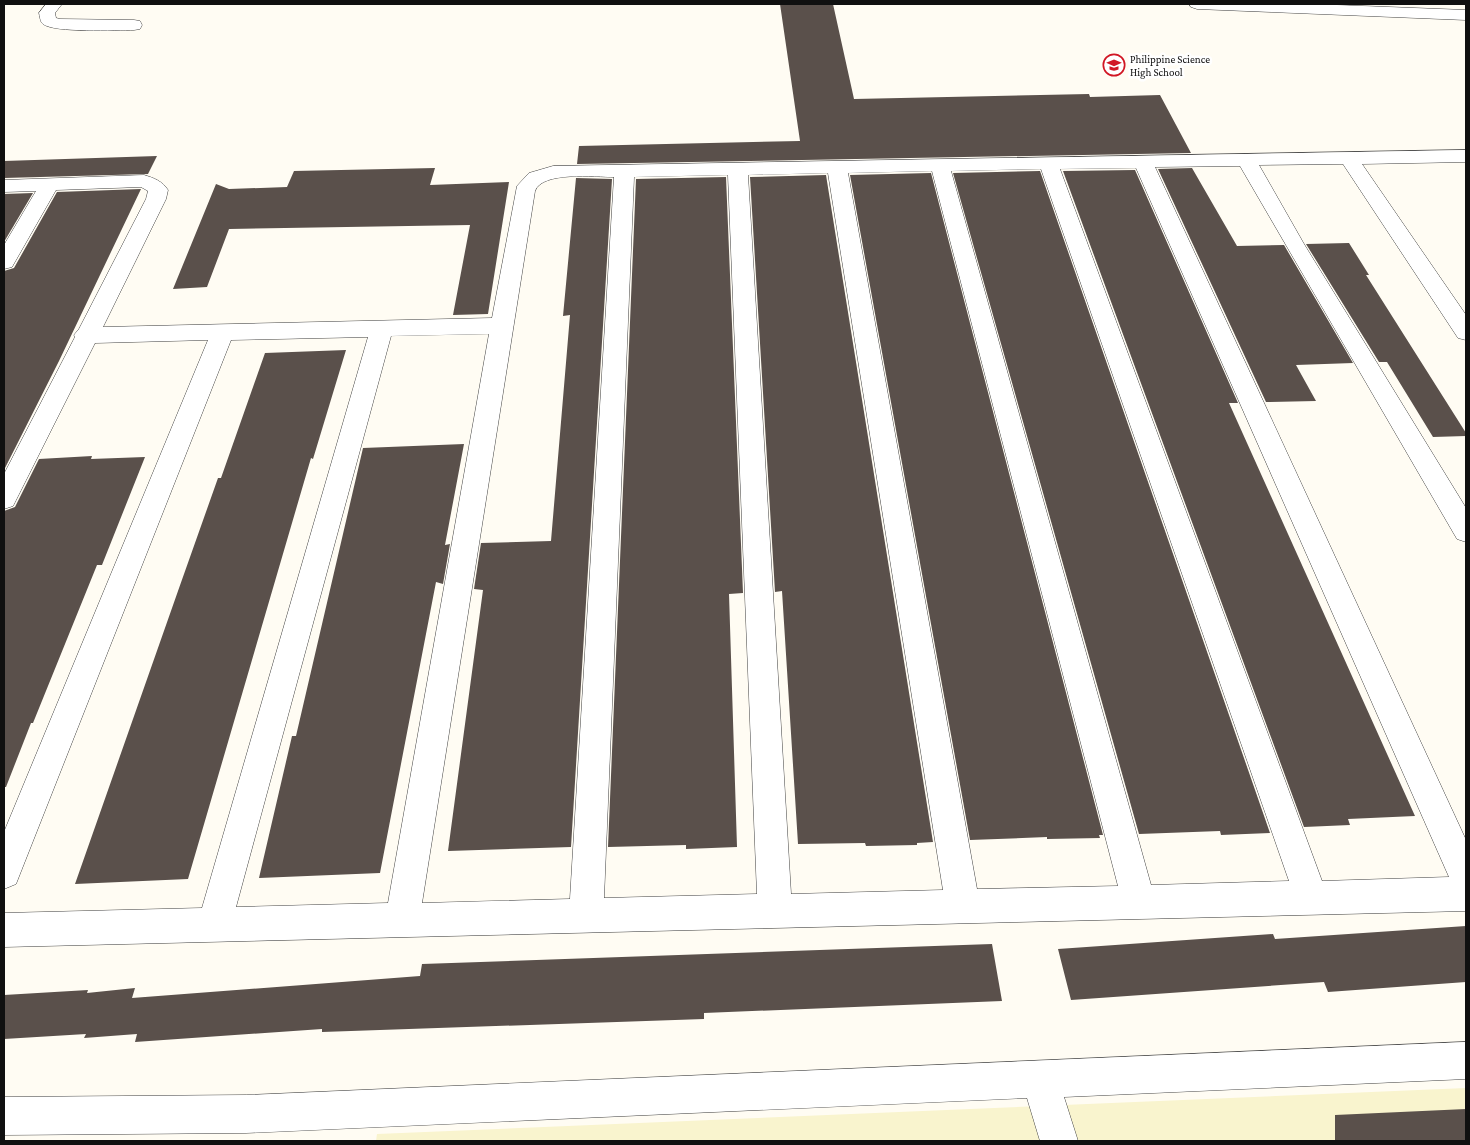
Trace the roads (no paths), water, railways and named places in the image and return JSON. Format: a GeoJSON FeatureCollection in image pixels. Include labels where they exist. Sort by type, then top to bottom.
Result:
{"type":"FeatureCollection","features":[{"type":"Feature","properties":{"kind":"street"},"geometry":{"type":"LineString","coordinates":[[54,4],[47,13],[49,21],[59,24],[134,25]]}},
{"type":"Feature","properties":{"kind":"street"},"geometry":{"type":"LineString","coordinates":[[1197,4],[1466,15]]}},
{"type":"Feature","properties":{"kind":"street"},"geometry":{"type":"LineString","coordinates":[[402,921],[527,183],[533,178],[553,172],[1458,156],[1466,176]]}},
{"type":"Feature","properties":{"kind":"street"},"geometry":{"type":"LineString","coordinates":[[1348,158],[1466,332]]}},
{"type":"Feature","properties":{"kind":"street"},"geometry":{"type":"LineString","coordinates":[[1246,160],[1294,244],[1466,531]]}},
{"type":"Feature","properties":{"kind":"street"},"geometry":{"type":"LineString","coordinates":[[1143,162],[1466,877]]}},
{"type":"Feature","properties":{"kind":"street"},"geometry":{"type":"LineString","coordinates":[[1048,163],[1311,897]]}},
{"type":"Feature","properties":{"kind":"street"},"geometry":{"type":"LineString","coordinates":[[940,165],[1139,902]]}},
{"type":"Feature","properties":{"kind":"street"},"geometry":{"type":"LineString","coordinates":[[837,167],[964,906]]}},
{"type":"Feature","properties":{"kind":"street"},"geometry":{"type":"LineString","coordinates":[[738,169],[775,911]]}},
{"type":"Feature","properties":{"kind":"street"},"geometry":{"type":"LineString","coordinates":[[586,916],[624,171]]}},
{"type":"Feature","properties":{"kind":"street"},"geometry":{"type":"LineString","coordinates":[[4,186],[144,181],[153,185],[158,190],[156,199],[85,335],[4,499]]}},
{"type":"Feature","properties":{"kind":"street"},"geometry":{"type":"LineString","coordinates":[[4,262],[50,184]]}},
{"type":"Feature","properties":{"kind":"street"},"geometry":{"type":"LineString","coordinates":[[85,335],[502,326]]}},
{"type":"Feature","properties":{"kind":"street"},"geometry":{"type":"LineString","coordinates":[[214,925],[382,329]]}},
{"type":"Feature","properties":{"kind":"street"},"geometry":{"type":"LineString","coordinates":[[4,872],[223,332]]}},
{"type":"Feature","properties":{"kind":"street"},"geometry":{"type":"LineString","coordinates":[[4,930],[1466,894]]}},
{"type":"Feature","properties":{"kind":"street"},"geometry":{"type":"LineString","coordinates":[[4,1116],[246,1114],[1466,1060]]}},
{"type":"Feature","properties":{"kind":"street"},"geometry":{"type":"LineString","coordinates":[[1040,1079],[1059,1141]]}},
{"type":"Feature","properties":{"kind":"place","name":"Philippine Science High School"},"geometry":{"type":"Point","coordinates":[1114,65]}}]}
